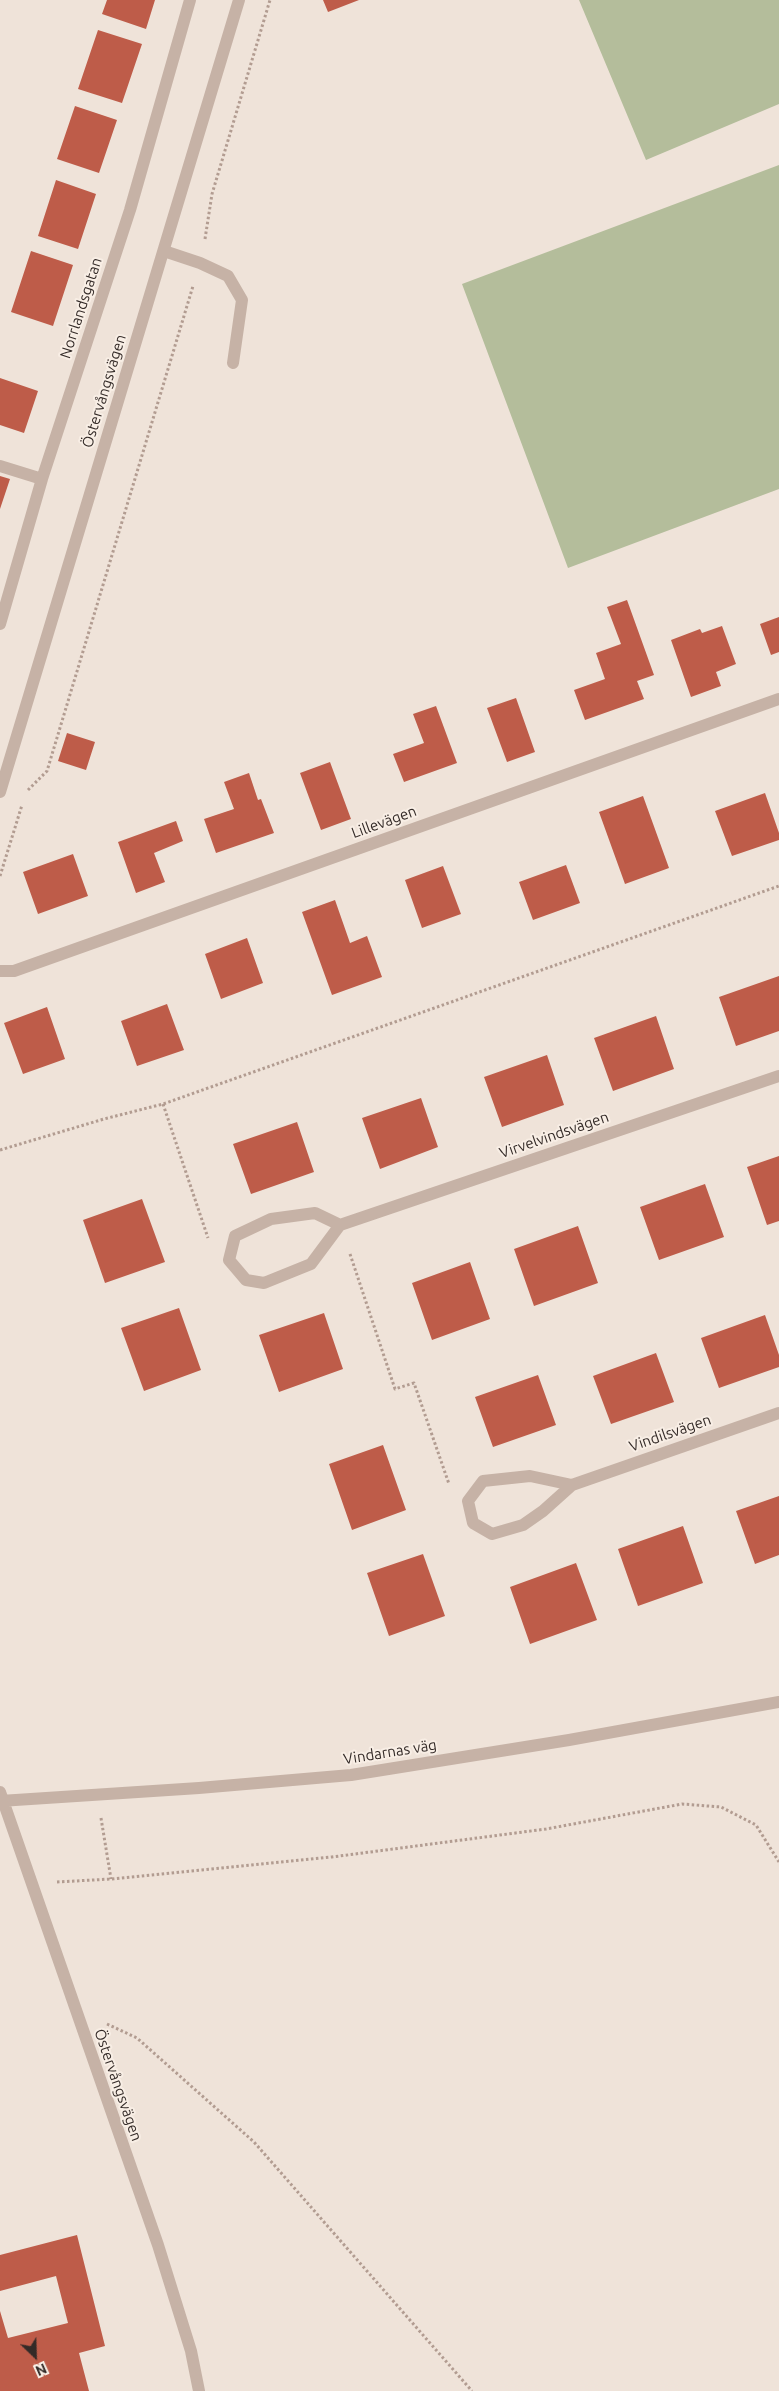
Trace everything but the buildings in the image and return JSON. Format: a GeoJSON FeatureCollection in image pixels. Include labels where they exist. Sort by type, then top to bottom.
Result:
{"type":"FeatureCollection","features":[{"type":"Feature","properties":{"kind":"street","name":"Norrlandsgatan"},"geometry":{"type":"LineString","coordinates":[[0,624],[42,479],[130,210],[190,0]]}},
{"type":"Feature","properties":{"kind":"street","name":"Östervångsvägen"},"geometry":{"type":"LineString","coordinates":[[0,792],[239,0]]}},
{"type":"Feature","properties":{"kind":"street"},"geometry":{"type":"LineString","coordinates":[[164,251],[200,263],[228,276],[242,300],[233,363]]}},
{"type":"Feature","properties":{"kind":"street"},"geometry":{"type":"LineString","coordinates":[[0,466],[42,479]]}},
{"type":"Feature","properties":{"kind":"street","name":"Lillevägen"},"geometry":{"type":"LineString","coordinates":[[0,971],[14,971],[24,968],[779,699]]}},
{"type":"Feature","properties":{"kind":"street","name":"Virvelvindsvägen"},"geometry":{"type":"LineString","coordinates":[[340,1225],[779,1076]]}},
{"type":"Feature","properties":{"kind":"street"},"geometry":{"type":"LineString","coordinates":[[315,1213],[340,1225],[311,1264],[264,1283],[246,1280],[229,1260],[235,1236],[271,1219],[315,1213]]}},
{"type":"Feature","properties":{"kind":"street","name":"Vindilsvägen"},"geometry":{"type":"LineString","coordinates":[[468,1501],[473,1523],[492,1534],[523,1525],[542,1512],[572,1485],[779,1413]]}},
{"type":"Feature","properties":{"kind":"street"},"geometry":{"type":"LineString","coordinates":[[468,1501],[483,1481],[530,1476],[572,1485]]}},
{"type":"Feature","properties":{"kind":"street","name":"Vindarnas väg"},"geometry":{"type":"LineString","coordinates":[[1,1798],[199,1788],[351,1775],[569,1740],[779,1702]]}},
{"type":"Feature","properties":{"kind":"street","name":"Östervångsvägen"},"geometry":{"type":"LineString","coordinates":[[1,1798],[158,2245],[191,2351],[199,2391]]}},
{"type":"Feature","properties":{"kind":"path"},"geometry":{"type":"LineString","coordinates":[[26,792],[47,771],[200,263],[212,194],[270,0]]}},
{"type":"Feature","properties":{"kind":"path"},"geometry":{"type":"LineString","coordinates":[[0,876],[23,801]]}},
{"type":"Feature","properties":{"kind":"path"},"geometry":{"type":"LineString","coordinates":[[0,1150],[104,1119],[163,1104],[779,886]]}},
{"type":"Feature","properties":{"kind":"path"},"geometry":{"type":"LineString","coordinates":[[163,1104],[208,1238],[229,1260]]}},
{"type":"Feature","properties":{"kind":"path"},"geometry":{"type":"LineString","coordinates":[[340,1225],[395,1389],[414,1383],[451,1488],[468,1501]]}},
{"type":"Feature","properties":{"kind":"path"},"geometry":{"type":"LineString","coordinates":[[98,1794],[111,1879]]}},
{"type":"Feature","properties":{"kind":"path"},"geometry":{"type":"LineString","coordinates":[[32,1883],[111,1879],[332,1857],[546,1830],[682,1804],[721,1807],[756,1825],[779,1862]]}},
{"type":"Feature","properties":{"kind":"path"},"geometry":{"type":"LineString","coordinates":[[75,2009],[137,2038],[254,2142],[472,2391]]}},
{"type":"Feature","properties":{"kind":"green space"},"geometry":{"type":"Polygon","coordinates":[[[579,0],[779,0],[779,104],[646,160],[579,0]]]}},
{"type":"Feature","properties":{"kind":"green space"},"geometry":{"type":"Polygon","coordinates":[[[779,165],[779,489],[568,568],[462,284],[779,165]]]}}]}
